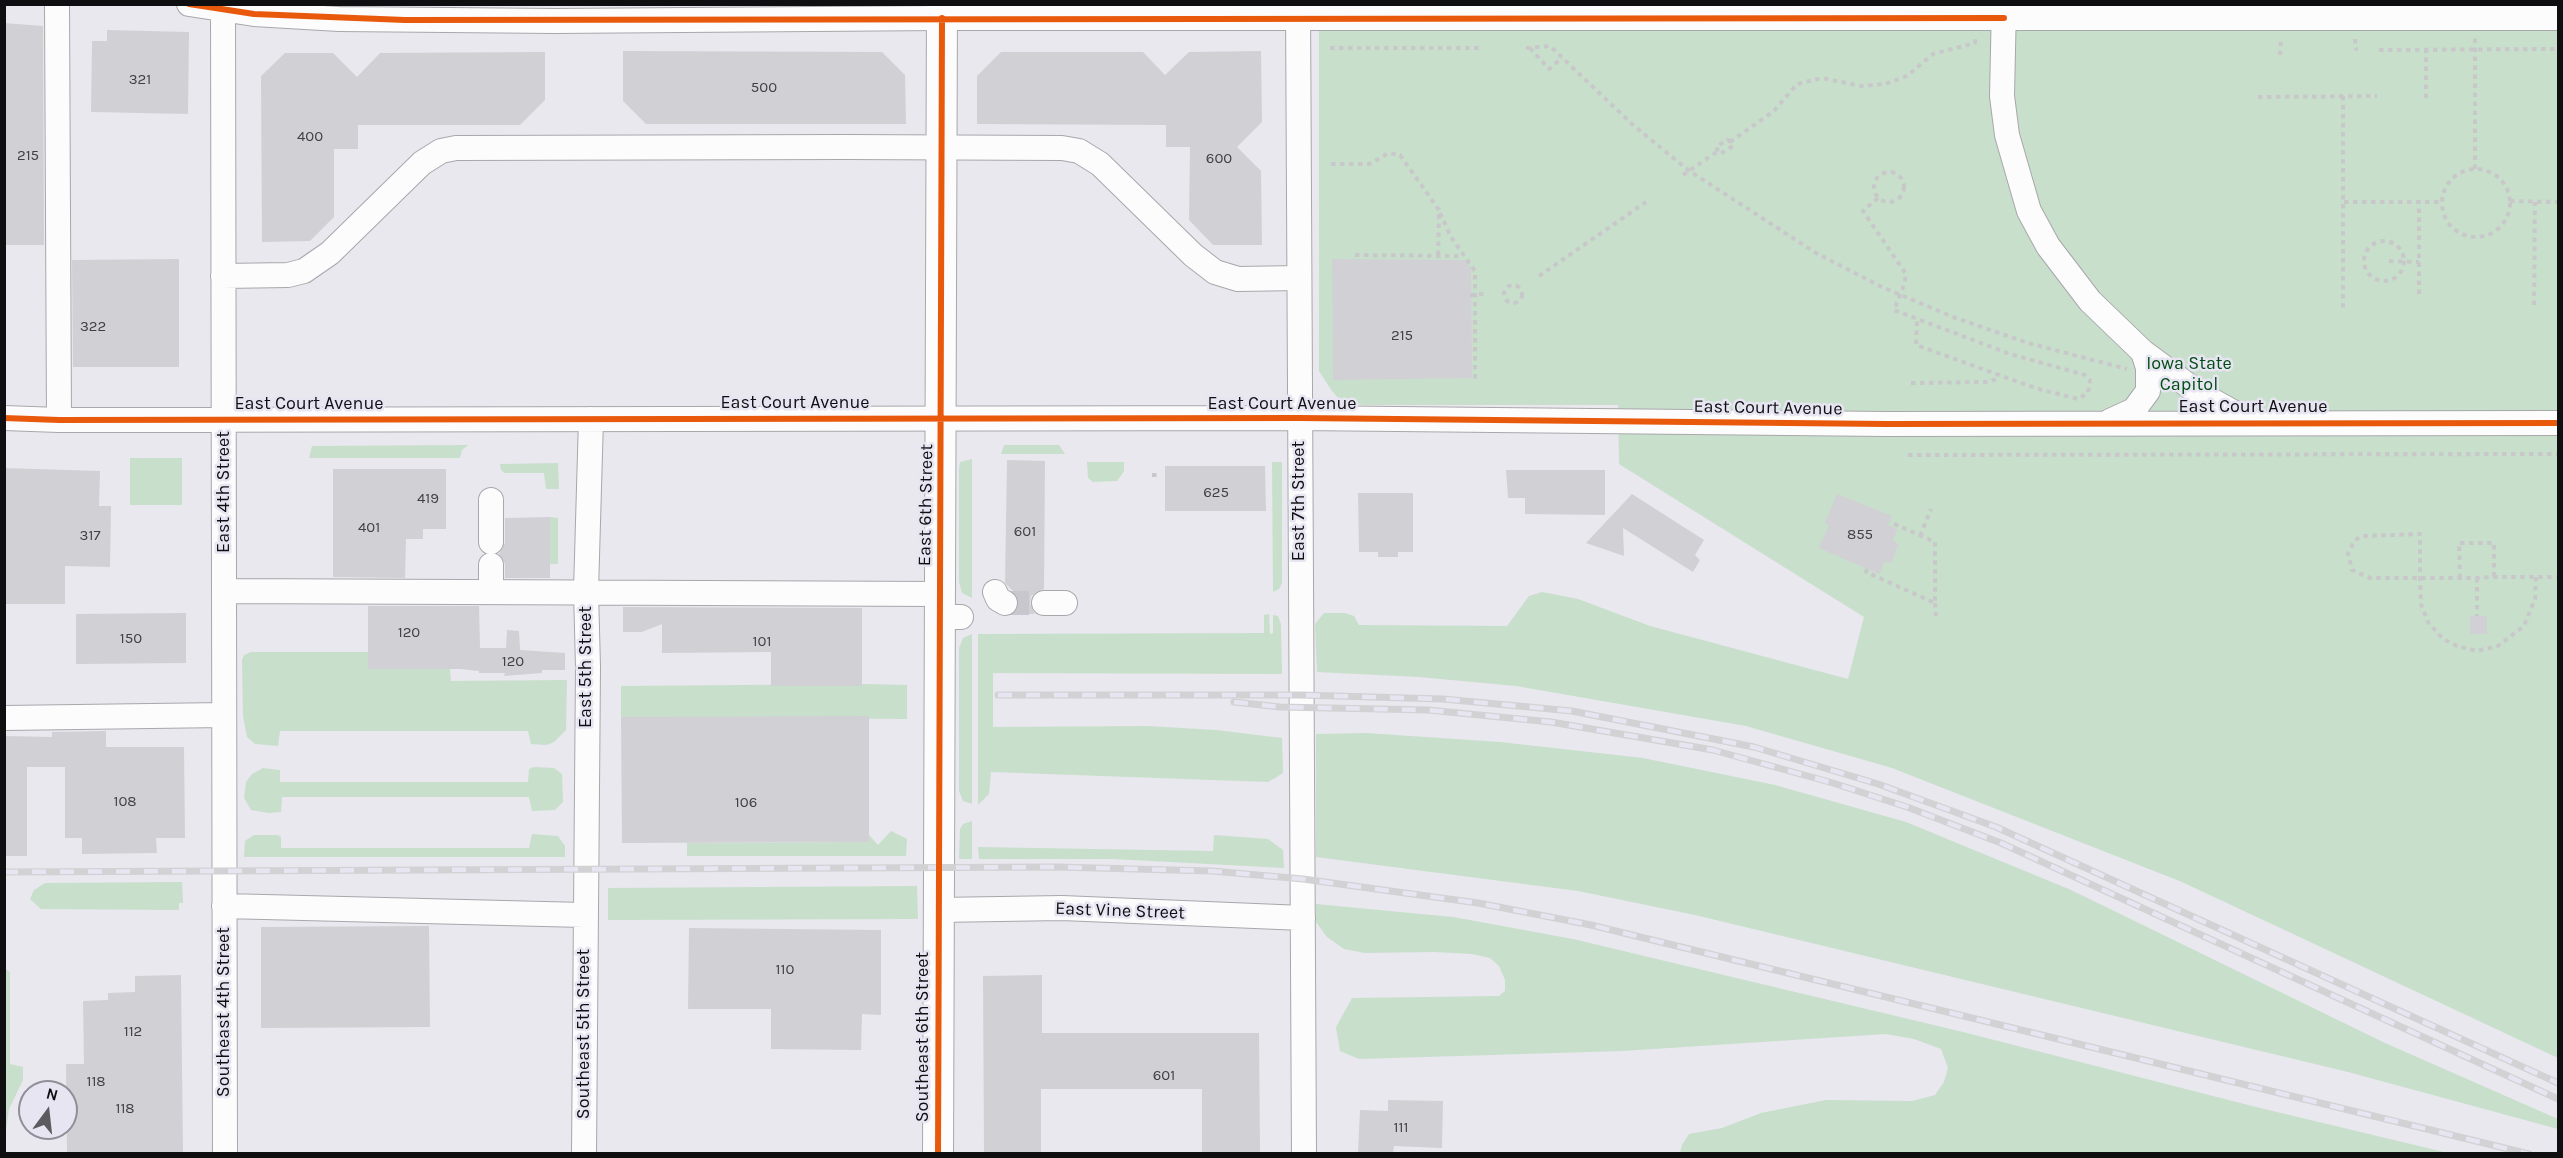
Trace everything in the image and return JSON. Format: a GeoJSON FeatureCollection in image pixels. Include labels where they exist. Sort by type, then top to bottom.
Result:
{"type":"FeatureCollection","features":[{"type":"Feature","properties":{"kind":"main road","name":"East 6th Street"},"geometry":{"type":"LineString","coordinates":[[938,915],[947,610],[942,419],[942,11]]}},
{"type":"Feature","properties":{"kind":"main road","name":"Southeast 6th Street"},"geometry":{"type":"LineString","coordinates":[[938,915],[938,1154]]}},
{"type":"Feature","properties":{"kind":"street"},"geometry":{"type":"LineString","coordinates":[[57,4],[59,420]]}},
{"type":"Feature","properties":{"kind":"street"},"geometry":{"type":"LineString","coordinates":[[189,4],[339,19],[577,13],[942,11],[2004,11],[2119,17],[2559,18]]}},
{"type":"Feature","properties":{"kind":"street"},"geometry":{"type":"LineString","coordinates":[[2119,17],[2140,4]]}},
{"type":"Feature","properties":{"kind":"street","name":"East 4th Street"},"geometry":{"type":"LineString","coordinates":[[223,7],[224,871]]}},
{"type":"Feature","properties":{"kind":"street","name":"East 7th Street"},"geometry":{"type":"LineString","coordinates":[[1298,11],[1304,1154]]}},
{"type":"Feature","properties":{"kind":"street"},"geometry":{"type":"LineString","coordinates":[[2004,11],[2002,96],[2007,135],[2029,211],[2070,278],[2137,361],[2149,380],[2148,391],[2142,403],[2134,410],[2105,423]]}},
{"type":"Feature","properties":{"kind":"street"},"geometry":{"type":"LineString","coordinates":[[223,276],[288,276],[304,271],[330,254],[422,163],[431,156],[456,148],[943,147],[1062,148],[1078,151],[1100,164],[1193,255],[1215,272],[1238,279],[1299,278]]}},
{"type":"Feature","properties":{"kind":"street"},"geometry":{"type":"LineString","coordinates":[[2137,361],[2252,422]]}},
{"type":"Feature","properties":{"kind":"street","name":"East Court Avenue"},"geometry":{"type":"LineString","coordinates":[[4,418],[59,420],[1299,418],[1886,424],[2559,423]]}},
{"type":"Feature","properties":{"kind":"street","name":"East 5th Street"},"geometry":{"type":"LineString","coordinates":[[584,915],[588,667],[586,591],[591,419]]}},
{"type":"Feature","properties":{"kind":"street"},"geometry":{"type":"LineString","coordinates":[[491,500],[491,592]]}},
{"type":"Feature","properties":{"kind":"street"},"geometry":{"type":"LineString","coordinates":[[224,591],[586,591],[947,610]]}},
{"type":"Feature","properties":{"kind":"street"},"geometry":{"type":"LineString","coordinates":[[4,718],[224,715]]}},
{"type":"Feature","properties":{"kind":"street","name":"Southeast 4th Street"},"geometry":{"type":"LineString","coordinates":[[224,871],[225,1154]]}},
{"type":"Feature","properties":{"kind":"street"},"geometry":{"type":"LineString","coordinates":[[224,906],[584,915]]}},
{"type":"Feature","properties":{"kind":"street","name":"East Vine Street"},"geometry":{"type":"LineString","coordinates":[[938,915],[1072,909],[1303,918]]}},
{"type":"Feature","properties":{"kind":"street","name":"Southeast 5th Street"},"geometry":{"type":"LineString","coordinates":[[584,915],[584,1154]]}},
{"type":"Feature","properties":{"kind":"path"},"geometry":{"type":"LineString","coordinates":[[1683,175],[1718,151],[1720,154],[1733,146],[1730,142],[1774,111],[1797,84],[1822,78],[1874,86],[1898,80],[1933,54],[1975,43],[1975,32]]}},
{"type":"Feature","properties":{"kind":"path"},"geometry":{"type":"LineString","coordinates":[[2475,33],[2475,169]]}},
{"type":"Feature","properties":{"kind":"path"},"geometry":{"type":"LineString","coordinates":[[1562,58],[1549,69],[1528,48],[1550,46],[1633,125],[1688,170],[1779,231],[1900,295],[2009,336],[2137,361]]}},
{"type":"Feature","properties":{"kind":"path"},"geometry":{"type":"LineString","coordinates":[[1330,48],[1479,48]]}},
{"type":"Feature","properties":{"kind":"path"},"geometry":{"type":"LineString","coordinates":[[2379,50],[2559,49]]}},
{"type":"Feature","properties":{"kind":"path"},"geometry":{"type":"LineString","coordinates":[[2426,50],[2426,98]]}},
{"type":"Feature","properties":{"kind":"path"},"geometry":{"type":"LineString","coordinates":[[2343,96],[2343,310]]}},
{"type":"Feature","properties":{"kind":"path"},"geometry":{"type":"LineString","coordinates":[[2258,97],[2377,96]]}},
{"type":"Feature","properties":{"kind":"path"},"geometry":{"type":"LineString","coordinates":[[1331,164],[1369,164],[1389,153],[1400,155],[1439,210],[1464,256],[1475,271],[1473,294],[1475,382]]}},
{"type":"Feature","properties":{"kind":"path"},"geometry":{"type":"LineString","coordinates":[[2475,169],[2492,173],[2499,178],[2505,185],[2510,201],[2506,221],[2491,234],[2482,237],[2462,234],[2453,229],[2443,212],[2442,202],[2446,188],[2455,177],[2475,169]]}},
{"type":"Feature","properties":{"kind":"path"},"geometry":{"type":"LineString","coordinates":[[1890,172],[1901,177],[1904,189],[1900,199],[1886,203],[1878,198],[1874,189],[1878,176],[1890,172]]}},
{"type":"Feature","properties":{"kind":"path"},"geometry":{"type":"LineString","coordinates":[[1878,198],[1863,211],[1906,274],[1894,310],[2010,354],[2085,375],[2090,384],[2085,396],[2078,399],[2000,377],[1916,345],[1917,320]]}},
{"type":"Feature","properties":{"kind":"path"},"geometry":{"type":"LineString","coordinates":[[2510,201],[2559,202]]}},
{"type":"Feature","properties":{"kind":"path"},"geometry":{"type":"LineString","coordinates":[[1539,276],[1646,202]]}},
{"type":"Feature","properties":{"kind":"path"},"geometry":{"type":"LineString","coordinates":[[2344,202],[2442,202]]}},
{"type":"Feature","properties":{"kind":"path"},"geometry":{"type":"LineString","coordinates":[[2419,202],[2419,294]]}},
{"type":"Feature","properties":{"kind":"path"},"geometry":{"type":"LineString","coordinates":[[2534,305],[2535,202]]}},
{"type":"Feature","properties":{"kind":"path"},"geometry":{"type":"LineString","coordinates":[[1438,258],[1439,210]]}},
{"type":"Feature","properties":{"kind":"path"},"geometry":{"type":"LineString","coordinates":[[2381,241],[2388,241],[2400,248],[2404,261],[2396,277],[2380,281],[2366,272],[2363,259],[2369,247],[2381,241]]}},
{"type":"Feature","properties":{"kind":"path"},"geometry":{"type":"LineString","coordinates":[[1354,255],[1438,258],[1464,256]]}},
{"type":"Feature","properties":{"kind":"path"},"geometry":{"type":"LineString","coordinates":[[2389,261],[2419,262]]}},
{"type":"Feature","properties":{"kind":"path"},"geometry":{"type":"LineString","coordinates":[[1512,285],[1522,288],[1522,297],[1516,303],[1508,302],[1503,294],[1512,285]]}},
{"type":"Feature","properties":{"kind":"path"},"geometry":{"type":"LineString","coordinates":[[1473,294],[1484,294]]}},
{"type":"Feature","properties":{"kind":"path"},"geometry":{"type":"LineString","coordinates":[[1911,383],[1988,382],[2000,377]]}},
{"type":"Feature","properties":{"kind":"path"},"geometry":{"type":"LineString","coordinates":[[1908,455],[2559,454]]}},
{"type":"Feature","properties":{"kind":"path"},"geometry":{"type":"LineString","coordinates":[[1152,475],[1161,475]]}},
{"type":"Feature","properties":{"kind":"path"},"geometry":{"type":"LineString","coordinates":[[1920,536],[1931,509]]}},
{"type":"Feature","properties":{"kind":"path"},"geometry":{"type":"LineString","coordinates":[[1890,522],[1935,543],[1936,616]]}},
{"type":"Feature","properties":{"kind":"path"},"geometry":{"type":"LineString","coordinates":[[2536,577],[2535,599],[2524,626],[2498,646],[2477,651],[2449,643],[2434,630],[2421,604],[2420,578],[2420,534],[2367,535],[2355,540],[2349,548],[2348,562],[2361,576],[2420,578],[2494,577],[2536,577],[2559,577]]}},
{"type":"Feature","properties":{"kind":"path"},"geometry":{"type":"LineString","coordinates":[[2460,578],[2459,543],[2494,543],[2494,577]]}},
{"type":"Feature","properties":{"kind":"path"},"geometry":{"type":"LineString","coordinates":[[1868,569],[1866,572],[1935,603]]}},
{"type":"Feature","properties":{"kind":"path"},"geometry":{"type":"LineString","coordinates":[[2477,578],[2477,616]]}},
{"type":"Feature","properties":{"kind":"green space","name":"Iowa State Capitol"},"geometry":{"type":"Polygon","coordinates":[[[1319,5],[2558,5],[2558,1058],[2182,882],[1892,768],[1746,726],[1516,686],[1419,677],[1317,672],[1315,624],[1324,613],[1345,613],[1354,616],[1359,625],[1507,626],[1529,596],[1542,592],[1578,599],[1650,626],[1848,679],[1864,617],[1619,464],[1618,405],[1362,405],[1338,398],[1319,371],[1319,5]]]}},
{"type":"Feature","properties":{"kind":"green space"},"geometry":{"type":"Polygon","coordinates":[[[468,445],[462,450],[460,458],[309,458],[312,446],[468,445]]]}},
{"type":"Feature","properties":{"kind":"green space"},"geometry":{"type":"Polygon","coordinates":[[[1004,445],[1059,445],[1065,454],[1001,454],[1004,445]]]}},
{"type":"Feature","properties":{"kind":"green space"},"geometry":{"type":"Polygon","coordinates":[[[130,458],[182,458],[182,505],[130,505],[130,458]]]}},
{"type":"Feature","properties":{"kind":"green space"},"geometry":{"type":"Polygon","coordinates":[[[972,459],[972,598],[962,593],[959,582],[959,469],[960,462],[972,459]]]}},
{"type":"Feature","properties":{"kind":"green space"},"geometry":{"type":"Polygon","coordinates":[[[1087,462],[1124,462],[1124,471],[1117,481],[1093,482],[1088,478],[1087,462]]]}},
{"type":"Feature","properties":{"kind":"green space"},"geometry":{"type":"Polygon","coordinates":[[[1272,462],[1282,462],[1282,583],[1279,589],[1273,592],[1272,462]]]}},
{"type":"Feature","properties":{"kind":"green space"},"geometry":{"type":"Polygon","coordinates":[[[558,463],[559,489],[546,489],[544,473],[505,473],[501,470],[500,464],[558,463]]]}},
{"type":"Feature","properties":{"kind":"green space"},"geometry":{"type":"Polygon","coordinates":[[[550,517],[558,518],[558,564],[550,564],[550,517]]]}},
{"type":"Feature","properties":{"kind":"green space"},"geometry":{"type":"Polygon","coordinates":[[[1269,614],[1270,634],[1273,633],[1273,615],[1278,616],[1281,624],[1282,674],[993,673],[993,727],[1147,726],[1216,730],[1282,738],[1283,773],[1268,782],[991,772],[989,794],[978,805],[978,634],[1264,633],[1264,615],[1269,614]]]}},
{"type":"Feature","properties":{"kind":"green space"},"geometry":{"type":"Polygon","coordinates":[[[972,634],[972,804],[963,801],[959,791],[959,648],[963,638],[972,634]]]}},
{"type":"Feature","properties":{"kind":"green space"},"geometry":{"type":"Polygon","coordinates":[[[251,652],[368,652],[368,669],[450,669],[451,681],[567,680],[566,730],[554,742],[547,745],[531,744],[528,731],[280,731],[278,746],[255,744],[247,737],[243,716],[242,660],[244,655],[251,652]]]}},
{"type":"Feature","properties":{"kind":"green space"},"geometry":{"type":"Polygon","coordinates":[[[907,685],[907,719],[621,717],[621,686],[907,685]]]}},
{"type":"Feature","properties":{"kind":"green space"},"geometry":{"type":"Polygon","coordinates":[[[1366,733],[1500,742],[1643,758],[1775,785],[1906,822],[2071,890],[2385,1043],[2558,1119],[2558,1129],[2348,1072],[1695,915],[1578,891],[1316,857],[1316,734],[1366,733]]]}},
{"type":"Feature","properties":{"kind":"green space"},"geometry":{"type":"Polygon","coordinates":[[[263,768],[280,770],[280,782],[528,782],[529,769],[554,768],[562,774],[563,802],[555,810],[532,811],[529,797],[282,797],[281,812],[269,813],[251,810],[244,798],[246,782],[252,774],[263,768]]]}},
{"type":"Feature","properties":{"kind":"green space"},"geometry":{"type":"Polygon","coordinates":[[[972,821],[972,859],[959,859],[960,829],[963,824],[972,821]]]}},
{"type":"Feature","properties":{"kind":"green space"},"geometry":{"type":"Polygon","coordinates":[[[891,831],[907,839],[906,856],[687,856],[687,843],[869,842],[869,835],[878,845],[891,831]]]}},
{"type":"Feature","properties":{"kind":"green space"},"geometry":{"type":"Polygon","coordinates":[[[532,834],[558,836],[565,846],[565,857],[244,857],[245,841],[254,835],[278,835],[281,837],[281,848],[529,848],[532,834]]]}},
{"type":"Feature","properties":{"kind":"green space"},"geometry":{"type":"Polygon","coordinates":[[[1214,835],[1268,839],[1283,850],[1284,868],[1113,859],[979,859],[978,847],[1213,851],[1214,835]]]}},
{"type":"Feature","properties":{"kind":"green space"},"geometry":{"type":"Polygon","coordinates":[[[182,882],[183,903],[179,903],[179,910],[41,909],[30,899],[34,890],[45,883],[182,882]]]}},
{"type":"Feature","properties":{"kind":"green space"},"geometry":{"type":"Polygon","coordinates":[[[917,886],[918,919],[608,920],[608,888],[917,886]]]}},
{"type":"Feature","properties":{"kind":"green space"},"geometry":{"type":"Polygon","coordinates":[[[1316,904],[1453,917],[1573,939],[1963,1032],[2252,1106],[2448,1153],[1680,1153],[1689,1134],[1722,1128],[1761,1113],[1826,1100],[1912,1101],[1935,1095],[1944,1082],[1948,1068],[1941,1049],[1914,1039],[1886,1034],[1622,1051],[1359,1059],[1340,1051],[1336,1027],[1352,998],[1499,996],[1505,991],[1505,980],[1499,966],[1490,958],[1472,954],[1365,953],[1344,949],[1327,937],[1316,922],[1316,904]]]}},
{"type":"Feature","properties":{"kind":"green space"},"geometry":{"type":"Polygon","coordinates":[[[4,968],[10,972],[10,1064],[23,1067],[23,1080],[18,1080],[18,1090],[9,1109],[5,1137],[4,968]]]}},
{"type":"Feature","properties":{"kind":"building"},"geometry":{"type":"Polygon","coordinates":[[[4,23],[43,26],[44,245],[4,245],[4,23]]]}},
{"type":"Feature","properties":{"kind":"building"},"geometry":{"type":"Polygon","coordinates":[[[107,30],[189,32],[188,114],[91,112],[92,41],[107,41],[107,30]]]}},
{"type":"Feature","properties":{"kind":"building"},"geometry":{"type":"Polygon","coordinates":[[[623,51],[882,52],[905,75],[906,124],[646,124],[623,101],[623,51]]]}},
{"type":"Feature","properties":{"kind":"building"},"geometry":{"type":"Polygon","coordinates":[[[1261,51],[1262,122],[1237,147],[1261,171],[1262,245],[1213,245],[1189,220],[1190,147],[1166,147],[1166,125],[977,124],[977,76],[1001,52],[1143,52],[1165,75],[1189,52],[1261,51]]]}},
{"type":"Feature","properties":{"kind":"building"},"geometry":{"type":"Polygon","coordinates":[[[545,52],[545,100],[520,125],[358,125],[358,149],[334,149],[334,217],[310,241],[262,242],[261,76],[285,53],[333,53],[357,77],[380,53],[545,52]]]}},
{"type":"Feature","properties":{"kind":"building"},"geometry":{"type":"Polygon","coordinates":[[[179,259],[179,367],[73,367],[72,260],[179,259]]]}},
{"type":"Feature","properties":{"kind":"building"},"geometry":{"type":"Polygon","coordinates":[[[1332,259],[1465,260],[1471,269],[1472,378],[1333,380],[1332,259]]]}},
{"type":"Feature","properties":{"kind":"building"},"geometry":{"type":"Polygon","coordinates":[[[1007,460],[1045,461],[1044,589],[1031,596],[1030,604],[1035,614],[1014,614],[1019,602],[1017,595],[1005,583],[1007,460]]]}},
{"type":"Feature","properties":{"kind":"building"},"geometry":{"type":"Polygon","coordinates":[[[1165,466],[1265,466],[1266,511],[1165,511],[1165,466]]]}},
{"type":"Feature","properties":{"kind":"building"},"geometry":{"type":"Polygon","coordinates":[[[4,468],[100,471],[99,506],[111,506],[110,567],[65,566],[65,604],[4,604],[4,468]]]}},
{"type":"Feature","properties":{"kind":"building"},"geometry":{"type":"Polygon","coordinates":[[[333,469],[446,469],[446,529],[423,529],[423,539],[406,539],[405,578],[333,577],[333,469]]]}},
{"type":"Feature","properties":{"kind":"building"},"geometry":{"type":"Polygon","coordinates":[[[1506,470],[1605,470],[1605,515],[1525,514],[1525,498],[1508,498],[1506,470]]]}},
{"type":"Feature","properties":{"kind":"building"},"geometry":{"type":"Polygon","coordinates":[[[1358,493],[1413,493],[1413,552],[1398,552],[1398,557],[1378,557],[1378,552],[1359,552],[1358,493]]]}},
{"type":"Feature","properties":{"kind":"building"},"geometry":{"type":"Polygon","coordinates":[[[1632,494],[1704,540],[1695,555],[1700,560],[1693,572],[1623,528],[1624,556],[1586,543],[1632,494]]]}},
{"type":"Feature","properties":{"kind":"building"},"geometry":{"type":"Polygon","coordinates":[[[1837,494],[1892,516],[1888,525],[1897,529],[1893,541],[1899,544],[1891,563],[1885,561],[1879,574],[1819,548],[1829,525],[1825,523],[1837,494]]]}},
{"type":"Feature","properties":{"kind":"building"},"geometry":{"type":"Polygon","coordinates":[[[550,517],[550,578],[505,578],[505,564],[499,554],[505,543],[505,518],[550,517]]]}},
{"type":"Feature","properties":{"kind":"building"},"geometry":{"type":"Polygon","coordinates":[[[368,606],[479,606],[480,648],[506,648],[507,630],[519,631],[520,650],[565,653],[565,670],[542,670],[542,673],[504,676],[505,673],[479,673],[479,671],[460,669],[368,669],[368,606]]]}},
{"type":"Feature","properties":{"kind":"building"},"geometry":{"type":"Polygon","coordinates":[[[623,607],[862,608],[862,686],[771,686],[771,652],[662,653],[662,624],[642,632],[623,632],[623,607]]]}},
{"type":"Feature","properties":{"kind":"building"},"geometry":{"type":"Polygon","coordinates":[[[186,613],[186,663],[76,664],[76,614],[186,613]]]}},
{"type":"Feature","properties":{"kind":"building"},"geometry":{"type":"Polygon","coordinates":[[[2470,616],[2487,616],[2487,634],[2470,634],[2470,616]]]}},
{"type":"Feature","properties":{"kind":"building"},"geometry":{"type":"Polygon","coordinates":[[[869,716],[869,842],[622,843],[621,717],[869,716]]]}},
{"type":"Feature","properties":{"kind":"building"},"geometry":{"type":"Polygon","coordinates":[[[106,731],[106,747],[184,747],[185,838],[156,838],[157,853],[82,854],[82,838],[65,838],[65,767],[27,767],[27,856],[4,856],[4,736],[52,737],[52,732],[106,731]]]}},
{"type":"Feature","properties":{"kind":"building"},"geometry":{"type":"Polygon","coordinates":[[[429,926],[430,1027],[261,1028],[261,927],[429,926]]]}},
{"type":"Feature","properties":{"kind":"building"},"geometry":{"type":"Polygon","coordinates":[[[689,928],[881,930],[881,1015],[862,1014],[861,1050],[771,1049],[771,1009],[688,1009],[689,928]]]}},
{"type":"Feature","properties":{"kind":"building"},"geometry":{"type":"Polygon","coordinates":[[[181,975],[183,1154],[67,1154],[67,1140],[78,1140],[78,1080],[66,1080],[66,1064],[84,1064],[83,1001],[108,1000],[108,993],[135,992],[135,976],[181,975]]]}},
{"type":"Feature","properties":{"kind":"building"},"geometry":{"type":"Polygon","coordinates":[[[1042,975],[1042,1033],[1259,1033],[1260,1154],[1202,1154],[1202,1089],[1041,1089],[1041,1154],[984,1154],[983,976],[1042,975]]]}},
{"type":"Feature","properties":{"kind":"building"},"geometry":{"type":"Polygon","coordinates":[[[1388,1100],[1443,1101],[1442,1148],[1394,1146],[1393,1153],[1358,1152],[1360,1110],[1388,1111],[1388,1100]]]}},
{"type":"Feature","properties":{"kind":"tunnel"},"geometry":{"type":"LineString","coordinates":[[1005,603],[1044,603]]}},
{"type":"Feature","properties":{"kind":"railway"},"geometry":{"type":"LineString","coordinates":[[998,695],[1300,695],[1443,699],[1572,711],[1754,747],[1878,784],[1996,827],[2558,1083]]}},
{"type":"Feature","properties":{"kind":"railway"},"geometry":{"type":"LineString","coordinates":[[1234,702],[1280,707],[1428,710],[1551,722],[1713,750],[1833,783],[1907,807],[2001,843],[2558,1099]]}},
{"type":"Feature","properties":{"kind":"railway"},"geometry":{"type":"LineString","coordinates":[[4,872],[1057,867],[1212,871],[1303,879],[1478,903],[1591,925],[2529,1154]]}},
{"type":"Feature","properties":{"kind":"cycle path"},"geometry":{"type":"LineString","coordinates":[[189,4],[254,14],[405,20],[2004,18]]}},
{"type":"Feature","properties":{"kind":"cycle path"},"geometry":{"type":"LineString","coordinates":[[938,1154],[942,18]]}},
{"type":"Feature","properties":{"kind":"cycle path"},"geometry":{"type":"LineString","coordinates":[[4,418],[59,420],[1299,418],[1886,424],[2558,423]]}}]}
